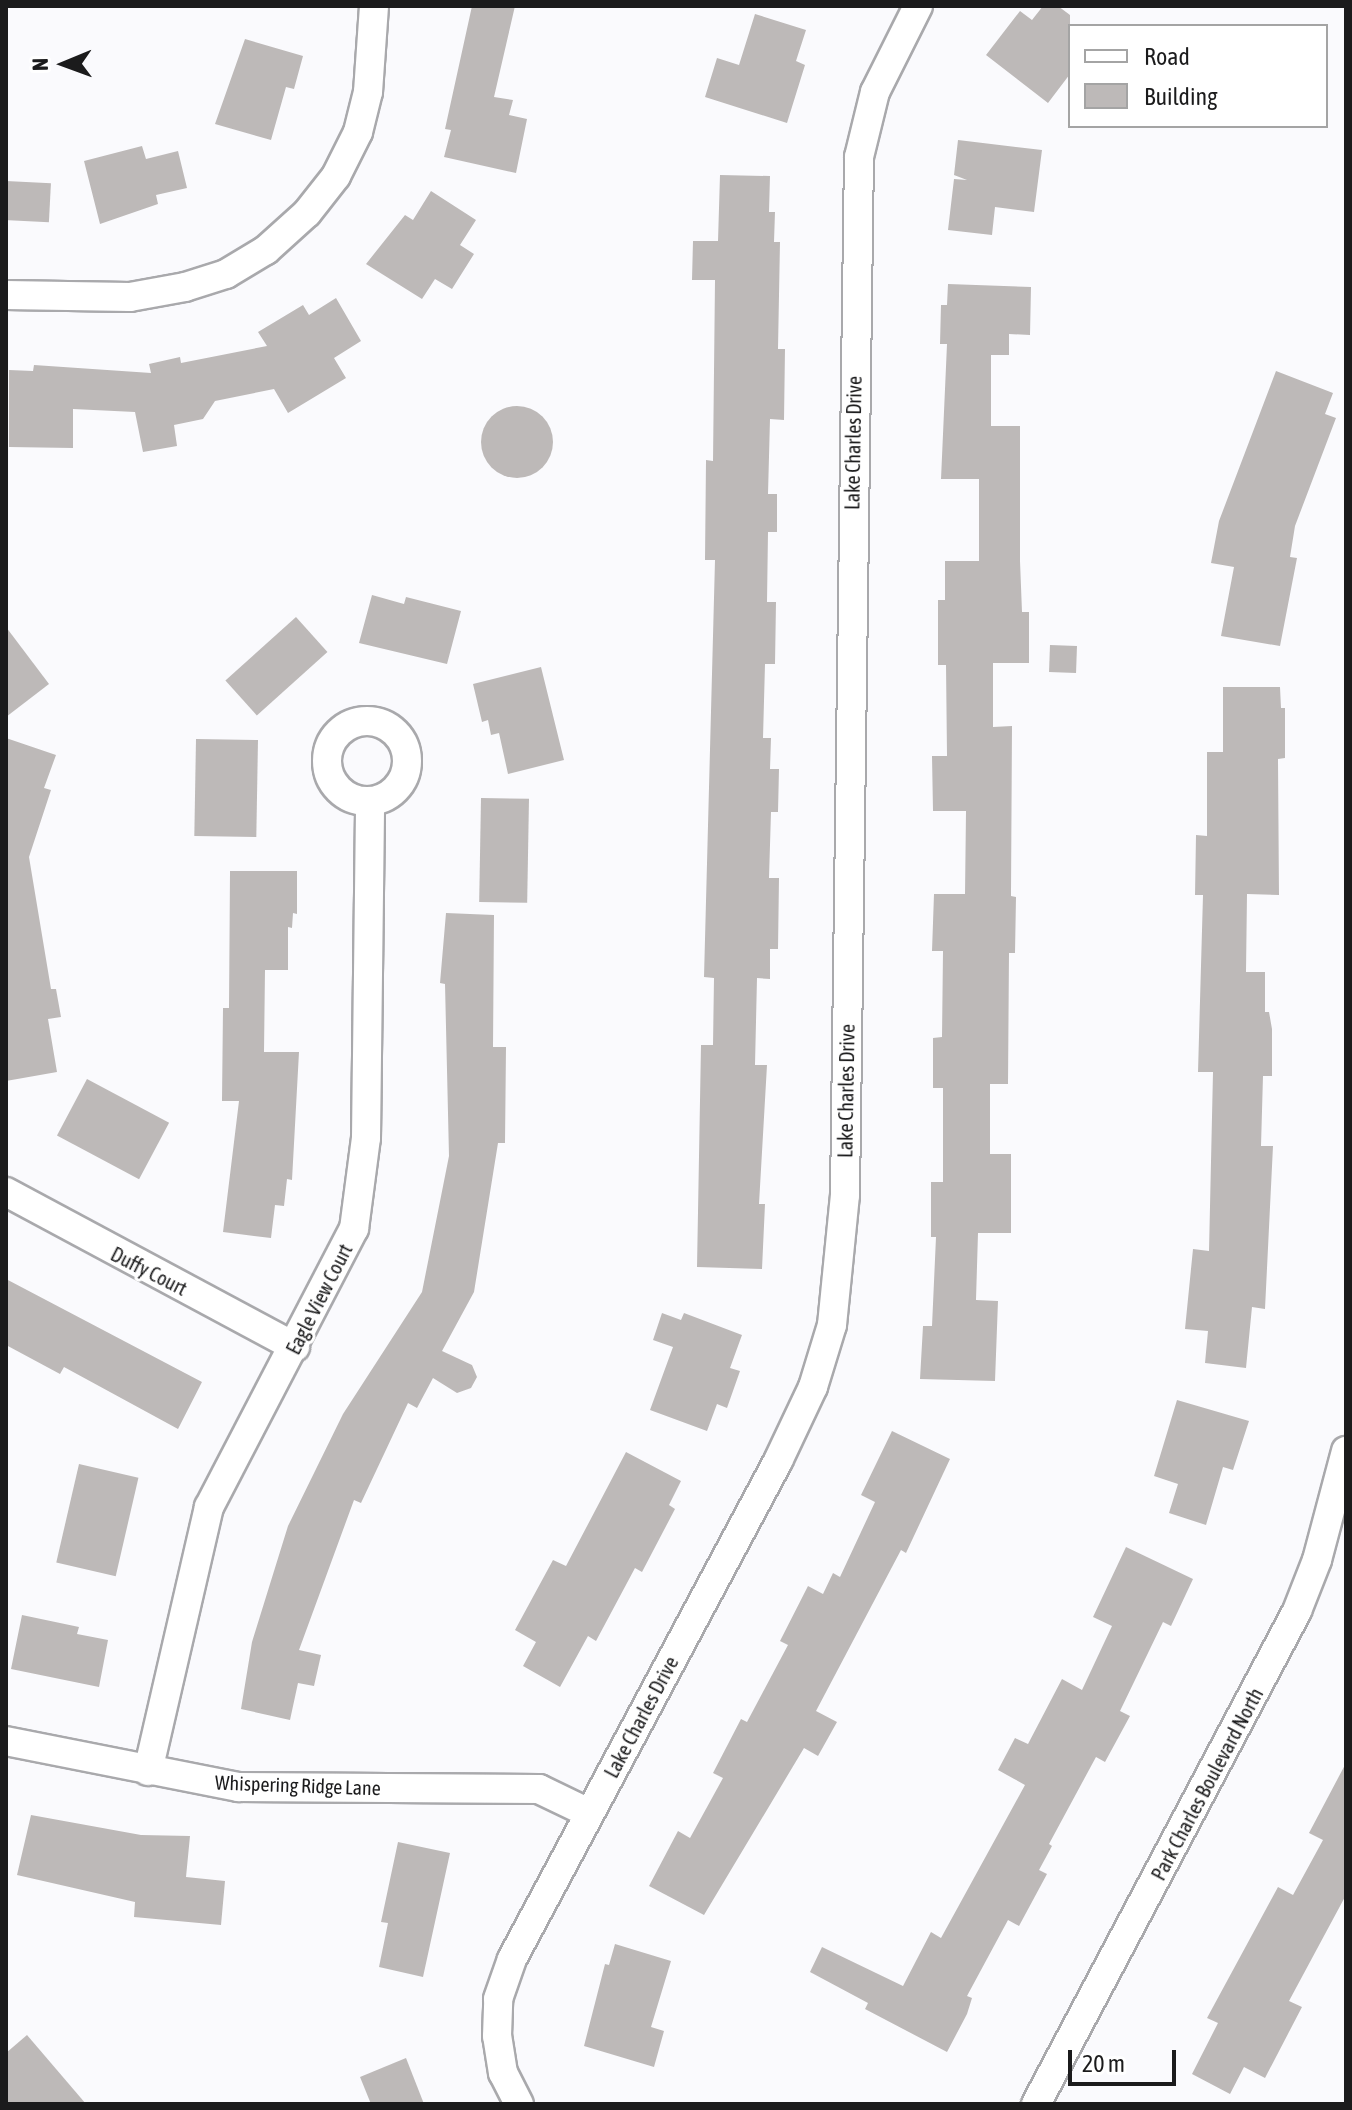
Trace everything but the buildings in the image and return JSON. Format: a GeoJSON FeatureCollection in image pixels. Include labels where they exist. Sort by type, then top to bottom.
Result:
{"type":"FeatureCollection","features":[{"type":"Feature","properties":{"kind":"street"},"geometry":{"type":"LineString","coordinates":[[6,295],[130,297],[185,287],[226,274],[266,250],[307,213],[336,176],[358,132],[368,92],[374,6]]}},
{"type":"Feature","properties":{"kind":"street","name":"Lake Charles Drive"},"geometry":{"type":"LineString","coordinates":[[519,2104],[503,2073],[498,1999],[512,1959],[778,1461],[813,1387],[832,1325],[845,1195],[859,157],[875,92],[918,6]]}},
{"type":"Feature","properties":{"kind":"street","name":"Eagle View Court"},"geometry":{"type":"LineString","coordinates":[[148,1771],[209,1507],[354,1229],[364,1183],[370,801]]}},
{"type":"Feature","properties":{"kind":"street","name":"Duffy Court"},"geometry":{"type":"LineString","coordinates":[[6,1192],[295,1347]]}},
{"type":"Feature","properties":{"kind":"street","name":"Park Charles Boulevard North"},"geometry":{"type":"LineString","coordinates":[[1036,2104],[1297,1611],[1338,1514],[1346,1451]]}},
{"type":"Feature","properties":{"kind":"street","name":"Whispering Ridge Lane"},"geometry":{"type":"LineString","coordinates":[[6,1741],[238,1787],[539,1789],[589,1813]]}}]}
